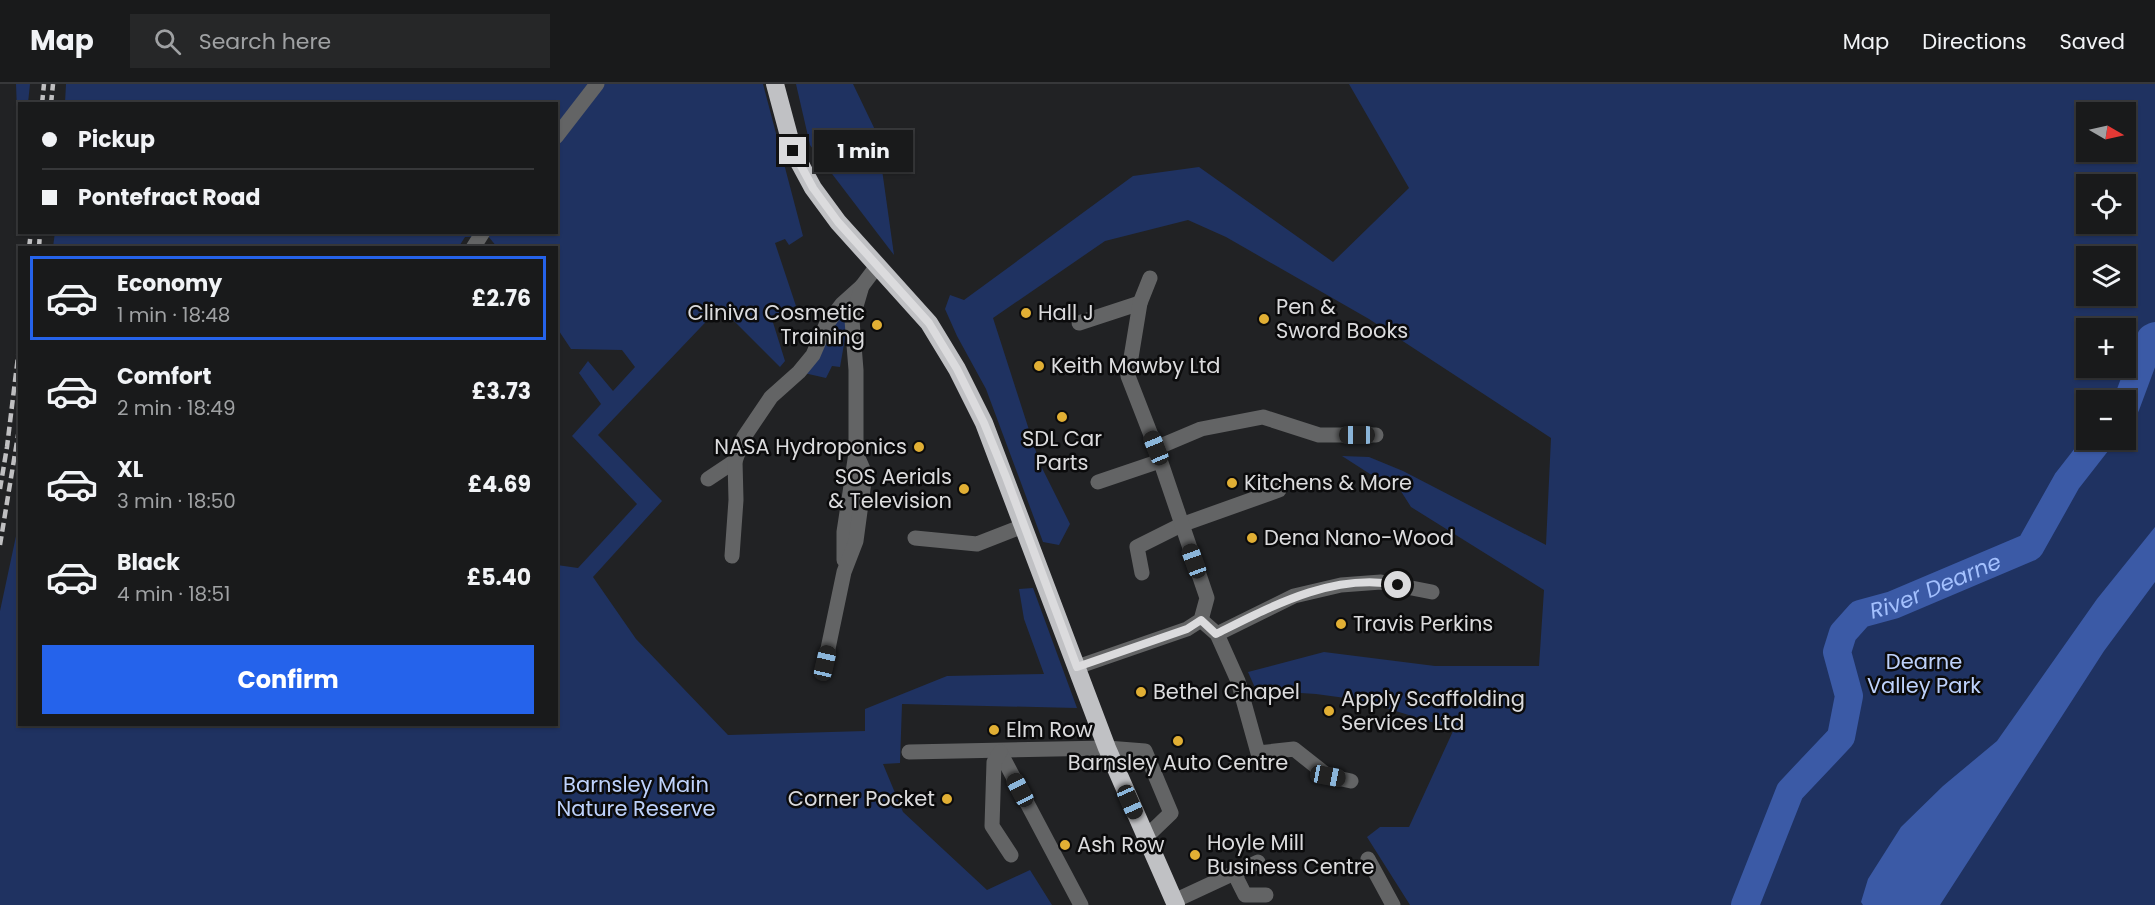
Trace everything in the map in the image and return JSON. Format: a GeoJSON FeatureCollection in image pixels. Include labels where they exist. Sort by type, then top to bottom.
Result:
{"type":"FeatureCollection","features":[{"type":"Feature","properties":{"kind":"highway"},"geometry":{"type":"LineString","coordinates":[[775,84],[786,129],[802,170],[838,222],[929,323],[957,369],[984,423],[1107,748],[1175,903]]}},
{"type":"Feature","properties":{"kind":"street"},"geometry":{"type":"LineString","coordinates":[[558,134],[597,84]]}},
{"type":"Feature","properties":{"kind":"street"},"geometry":{"type":"LineString","coordinates":[[732,556],[736,500],[735,461],[744,437],[771,397],[799,372],[813,355],[826,325],[842,304],[862,286],[877,266]]}},
{"type":"Feature","properties":{"kind":"street"},"geometry":{"type":"LineString","coordinates":[[1077,667],[1187,629],[1201,620],[1207,598],[1158,454],[1128,376],[1140,303],[1150,278]]}},
{"type":"Feature","properties":{"kind":"street"},"geometry":{"type":"LineString","coordinates":[[825,663],[844,572],[856,541],[865,474],[856,453],[856,370],[852,320],[862,286]]}},
{"type":"Feature","properties":{"kind":"street"},"geometry":{"type":"LineString","coordinates":[[1079,323],[1140,303]]}},
{"type":"Feature","properties":{"kind":"street"},"geometry":{"type":"LineString","coordinates":[[1098,482],[1158,454],[1201,429],[1263,417],[1319,435],[1376,435]]}},
{"type":"Feature","properties":{"kind":"street"},"geometry":{"type":"LineString","coordinates":[[708,479],[735,461]]}},
{"type":"Feature","properties":{"kind":"street"},"geometry":{"type":"LineString","coordinates":[[1142,573],[1137,547],[1181,525],[1280,490]]}},
{"type":"Feature","properties":{"kind":"street"},"geometry":{"type":"LineString","coordinates":[[915,538],[976,544],[1023,526]]}},
{"type":"Feature","properties":{"kind":"street"},"geometry":{"type":"LineString","coordinates":[[1216,634],[1294,596],[1341,585],[1381,582],[1432,592]]}},
{"type":"Feature","properties":{"kind":"street"},"geometry":{"type":"LineString","coordinates":[[1201,620],[1216,634],[1239,685],[1258,753],[1294,749],[1328,776],[1352,781]]}},
{"type":"Feature","properties":{"kind":"street"},"geometry":{"type":"LineString","coordinates":[[909,752],[1000,752],[1107,748],[1145,751],[1171,813],[1146,837]]}},
{"type":"Feature","properties":{"kind":"street"},"geometry":{"type":"LineString","coordinates":[[1000,752],[994,762],[992,826],[1011,855]]}},
{"type":"Feature","properties":{"kind":"street"},"geometry":{"type":"LineString","coordinates":[[1000,752],[1081,905]]}},
{"type":"Feature","properties":{"kind":"street"},"geometry":{"type":"LineString","coordinates":[[1368,860],[1393,905]]}},
{"type":"Feature","properties":{"kind":"street"},"geometry":{"type":"LineString","coordinates":[[1175,903],[1258,862]]}},
{"type":"Feature","properties":{"kind":"street"},"geometry":{"type":"LineString","coordinates":[[1234,873],[1245,895],[1266,895]]}},
{"type":"Feature","properties":{"kind":"green space"},"geometry":{"type":"Polygon","coordinates":[[[16,84],[30,84],[28,102],[18,102],[18,137],[16,84]]]}},
{"type":"Feature","properties":{"kind":"green space","name":"Barnsley Main Nature Reserve"},"geometry":{"type":"Polygon","coordinates":[[[66,84],[763,84],[803,236],[789,245],[785,239],[775,243],[796,306],[771,316],[785,361],[780,367],[720,307],[598,435],[662,501],[593,577],[636,639],[728,735],[865,731],[865,709],[947,676],[1044,674],[1024,619],[1019,589],[1033,588],[1077,708],[902,704],[900,763],[883,764],[903,812],[987,890],[1030,870],[1052,905],[0,905],[0,611],[18,527],[18,726],[558,726],[558,565],[578,568],[637,504],[572,436],[601,404],[579,373],[588,361],[613,391],[635,367],[622,350],[571,349],[558,330],[558,246],[496,246],[488,236],[465,237],[459,246],[53,246],[55,234],[558,234],[558,102],[65,102],[66,84]]]}},
{"type":"Feature","properties":{"kind":"green space"},"geometry":{"type":"Polygon","coordinates":[[[796,84],[853,84],[877,134],[894,255],[810,145],[796,84]]]}},
{"type":"Feature","properties":{"kind":"green space","name":"Dearne Valley Park"},"geometry":{"type":"Polygon","coordinates":[[[1349,84],[2155,84],[2155,905],[1410,905],[1367,837],[1380,827],[1409,827],[1454,729],[1360,700],[1256,690],[1248,672],[1324,652],[1435,666],[1539,666],[1544,590],[1411,507],[1397,485],[1370,474],[1342,456],[1369,457],[1403,471],[1546,545],[1551,438],[1369,319],[1226,237],[1188,220],[1105,241],[993,318],[1040,464],[1070,524],[1059,545],[1043,542],[986,389],[945,309],[950,295],[964,300],[1133,176],[1199,167],[1333,262],[1409,188],[1349,84]]]}},
{"type":"Feature","properties":{"kind":"green space"},"geometry":{"type":"Polygon","coordinates":[[[845,305],[850,310],[840,367],[832,366],[826,378],[804,373],[845,305]]]}},
{"type":"Feature","properties":{"kind":"shaded area"},"geometry":{"type":"Polygon","coordinates":[[[2155,527],[2155,582],[2104,651],[1940,905],[1863,905],[1861,902],[1868,879],[1901,827],[1943,786],[1997,741],[2097,599],[2155,527]]]}},
{"type":"Feature","properties":{"kind":"waterway","name":"River Dearne"},"geometry":{"type":"LineString","coordinates":[[2132,390],[2151,338],[2155,336]]}},
{"type":"Feature","properties":{"kind":"waterway","name":"River Dearne"},"geometry":{"type":"LineString","coordinates":[[1745,905],[1790,791],[1841,737],[1849,696],[1837,652],[1843,633],[1860,614],[1893,605],[2030,547],[2067,481],[2091,450]]}},
{"type":"Feature","properties":{"kind":"railway"},"geometry":{"type":"LineString","coordinates":[[42,102],[44,84]]}},
{"type":"Feature","properties":{"kind":"railway"},"geometry":{"type":"LineString","coordinates":[[51,102],[53,84]]}},
{"type":"Feature","properties":{"kind":"railway"},"geometry":{"type":"LineString","coordinates":[[29,246],[31,234]]}},
{"type":"Feature","properties":{"kind":"railway"},"geometry":{"type":"LineString","coordinates":[[39,246],[40,234]]}},
{"type":"Feature","properties":{"kind":"railway"},"geometry":{"type":"LineString","coordinates":[[0,489],[18,356]]}},
{"type":"Feature","properties":{"kind":"railway"},"geometry":{"type":"LineString","coordinates":[[0,545],[18,435]]}},
{"type":"Feature","properties":{"kind":"place","name":"Hall J"},"geometry":{"type":"Point","coordinates":[1026,313]}},
{"type":"Feature","properties":{"kind":"place","name":"Pen & Sword Books"},"geometry":{"type":"Point","coordinates":[1264,319]}},
{"type":"Feature","properties":{"kind":"place","name":"Cliniva Cosmetic Training"},"geometry":{"type":"Point","coordinates":[877,325]}},
{"type":"Feature","properties":{"kind":"place","name":"Keith Mawby Ltd"},"geometry":{"type":"Point","coordinates":[1039,366]}},
{"type":"Feature","properties":{"kind":"place","name":"SDL Car Parts"},"geometry":{"type":"Point","coordinates":[1062,417]}},
{"type":"Feature","properties":{"kind":"place","name":"NASA Hydroponics"},"geometry":{"type":"Point","coordinates":[919,447]}},
{"type":"Feature","properties":{"kind":"place","name":"Kitchens & More"},"geometry":{"type":"Point","coordinates":[1232,483]}},
{"type":"Feature","properties":{"kind":"place","name":"SOS Aerials & Television"},"geometry":{"type":"Point","coordinates":[964,489]}},
{"type":"Feature","properties":{"kind":"place","name":"Dena Nano-Wood"},"geometry":{"type":"Point","coordinates":[1252,538]}},
{"type":"Feature","properties":{"kind":"place","name":"Travis Perkins"},"geometry":{"type":"Point","coordinates":[1341,624]}},
{"type":"Feature","properties":{"kind":"place","name":"Bethel Chapel"},"geometry":{"type":"Point","coordinates":[1141,692]}},
{"type":"Feature","properties":{"kind":"place","name":"Apply Scaffolding Services Ltd"},"geometry":{"type":"Point","coordinates":[1329,711]}},
{"type":"Feature","properties":{"kind":"place","name":"Elm Row"},"geometry":{"type":"Point","coordinates":[994,730]}},
{"type":"Feature","properties":{"kind":"place","name":"Barnsley Auto Centre"},"geometry":{"type":"Point","coordinates":[1178,741]}},
{"type":"Feature","properties":{"kind":"place","name":"Corner Pocket"},"geometry":{"type":"Point","coordinates":[947,799]}},
{"type":"Feature","properties":{"kind":"place","name":"Ash Row"},"geometry":{"type":"Point","coordinates":[1065,845]}},
{"type":"Feature","properties":{"kind":"place","name":"Hoyle Mill Business Centre"},"geometry":{"type":"Point","coordinates":[1195,855]}},
{"type":"Feature","properties":{"kind":"route"},"geometry":{"type":"LineString","coordinates":[[793,151],[813,188],[838,222],[929,323],[957,369],[984,423],[1006,477],[1077,667],[1187,629],[1201,620],[1216,634],[1294,596],[1341,585],[1381,582],[1398,585]]}}]}
